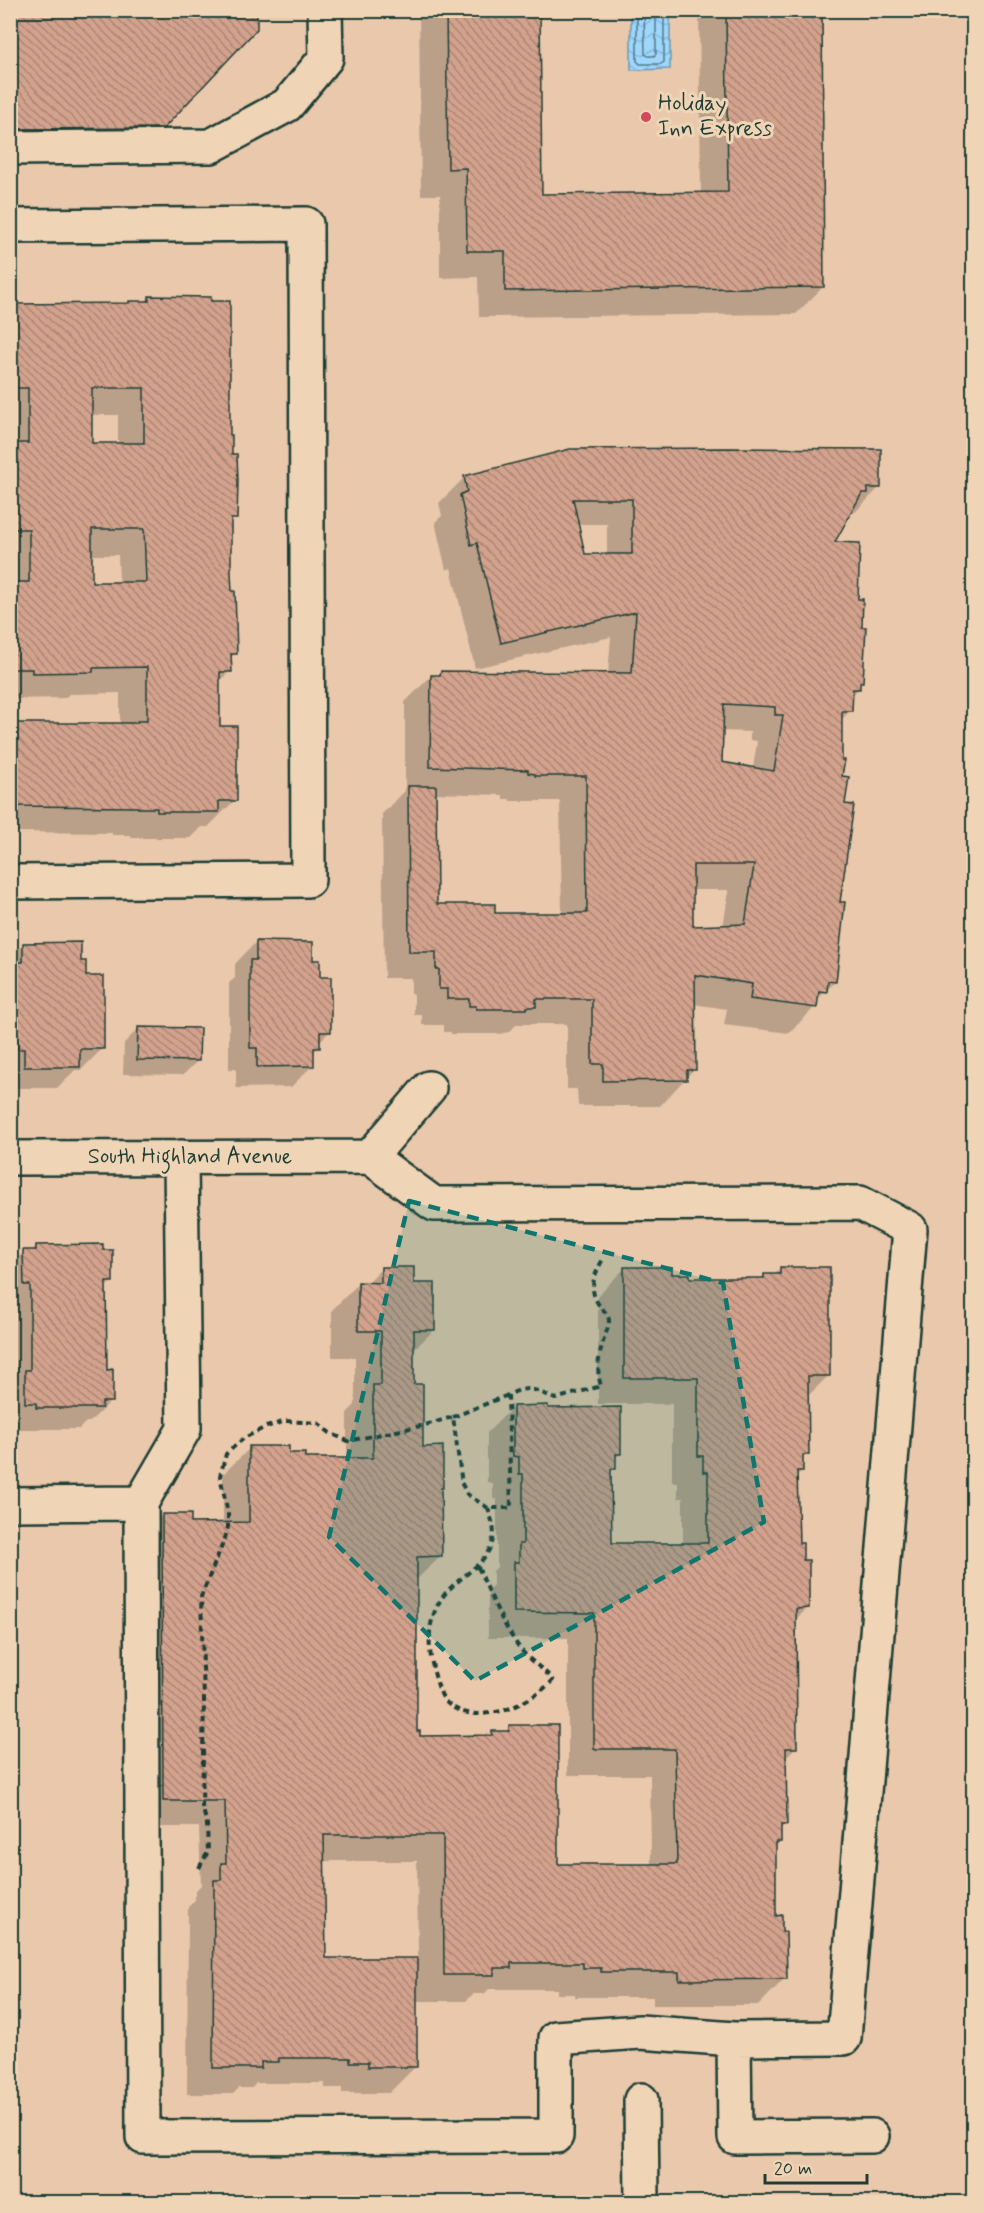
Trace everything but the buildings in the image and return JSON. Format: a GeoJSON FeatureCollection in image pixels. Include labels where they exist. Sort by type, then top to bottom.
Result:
{"type":"FeatureCollection","features":[{"type":"Feature","properties":{"kind":"street"},"geometry":{"type":"LineString","coordinates":[[10,148],[211,146],[287,105],[326,58],[325,10]]}},
{"type":"Feature","properties":{"kind":"street"},"geometry":{"type":"LineString","coordinates":[[10,226],[306,224],[308,820],[308,880],[10,882]]}},
{"type":"Feature","properties":{"kind":"street"},"geometry":{"type":"LineString","coordinates":[[181,1157],[184,1428],[141,1503],[142,2138],[556,2136],[556,2038],[640,2032],[734,2039],[844,2038],[910,1229],[861,1203],[434,1204],[370,1157],[429,1088]]}},
{"type":"Feature","properties":{"kind":"street","name":"South Highland Avenue"},"geometry":{"type":"LineString","coordinates":[[10,1158],[370,1157]]}},
{"type":"Feature","properties":{"kind":"street"},"geometry":{"type":"LineString","coordinates":[[10,1504],[141,1503]]}},
{"type":"Feature","properties":{"kind":"street"},"geometry":{"type":"LineString","coordinates":[[734,2039],[735,2137],[872,2136]]}},
{"type":"Feature","properties":{"kind":"street"},"geometry":{"type":"LineString","coordinates":[[641,2100],[642,2202]]}},
{"type":"Feature","properties":{"kind":"path"},"geometry":{"type":"LineString","coordinates":[[199,1868],[208,1852],[207,1824],[202,1806],[204,1701],[201,1597],[228,1527],[228,1513],[220,1476],[226,1454],[244,1438],[266,1427],[286,1421],[318,1423],[330,1433],[348,1441],[453,1417],[520,1389],[533,1388],[555,1399],[601,1386],[597,1374],[598,1359],[609,1322],[591,1288],[604,1257]]}},
{"type":"Feature","properties":{"kind":"path"},"geometry":{"type":"LineString","coordinates":[[453,1417],[462,1484],[467,1494],[488,1508],[511,1508],[508,1395]]}},
{"type":"Feature","properties":{"kind":"path"},"geometry":{"type":"LineString","coordinates":[[478,1567],[503,1625],[524,1654],[553,1680],[545,1689],[506,1710],[480,1715],[460,1712],[444,1701],[430,1655],[429,1636],[433,1616],[439,1602],[456,1583],[478,1567],[489,1549],[496,1533],[488,1508]]}},
{"type":"Feature","properties":{"kind":"highlighted area"},"geometry":{"type":"Polygon","coordinates":[[[409,1201],[723,1283],[764,1522],[475,1681],[329,1537],[409,1201]]]}},
{"type":"Feature","properties":{"kind":"water"},"geometry":{"type":"Polygon","coordinates":[[[631,11],[670,11],[670,69],[631,70],[631,11]]]}},
{"type":"Feature","properties":{"kind":"place","name":"Holiday Inn Express"},"geometry":{"type":"Point","coordinates":[646,117]}}]}
